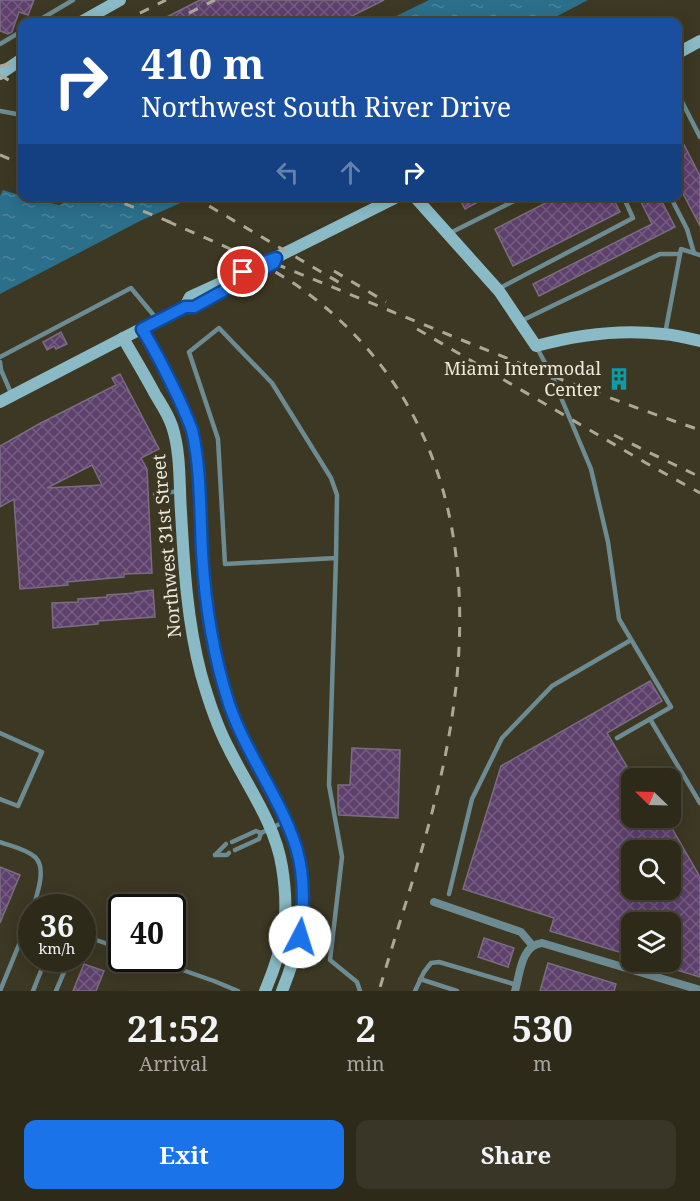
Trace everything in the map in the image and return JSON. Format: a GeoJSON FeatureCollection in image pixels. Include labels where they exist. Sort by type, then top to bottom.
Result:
{"type":"FeatureCollection","features":[{"type":"Feature","properties":{"kind":"street"},"geometry":{"type":"LineString","coordinates":[[88,18],[120,0]]}},
{"type":"Feature","properties":{"kind":"street"},"geometry":{"type":"LineString","coordinates":[[682,51],[700,41]]}},
{"type":"Feature","properties":{"kind":"street"},"geometry":{"type":"LineString","coordinates":[[0,74],[18,62]]}},
{"type":"Feature","properties":{"kind":"street"},"geometry":{"type":"LineString","coordinates":[[0,402],[185,307],[190,297],[276,258],[389,201]]}},
{"type":"Feature","properties":{"kind":"street"},"geometry":{"type":"LineString","coordinates":[[418,201],[498,289],[536,346],[597,335],[641,332],[700,341]]}},
{"type":"Feature","properties":{"kind":"street","name":"Northwest 31st Street"},"geometry":{"type":"LineString","coordinates":[[142,329],[188,419],[195,447],[205,583],[217,662],[229,704],[239,729],[286,821],[299,859],[302,876],[303,919],[292,966],[282,991]]}},
{"type":"Feature","properties":{"kind":"street","name":"Northwest 31st Street"},"geometry":{"type":"LineString","coordinates":[[123,338],[172,425],[177,452],[187,596],[193,640],[201,674],[221,732],[280,856],[285,895],[284,933],[270,990]]}},
{"type":"Feature","properties":{"kind":"street"},"geometry":{"type":"LineString","coordinates":[[180,491],[199,490]]}},
{"type":"Feature","properties":{"kind":"street"},"geometry":{"type":"LineString","coordinates":[[434,902],[521,932],[531,947]]}},
{"type":"Feature","properties":{"kind":"street"},"geometry":{"type":"LineString","coordinates":[[516,988],[524,959],[531,947],[542,943],[700,990]]}},
{"type":"Feature","properties":{"kind":"lane"},"geometry":{"type":"LineString","coordinates":[[43,18],[73,0]]}},
{"type":"Feature","properties":{"kind":"lane"},"geometry":{"type":"LineString","coordinates":[[0,44],[18,33]]}},
{"type":"Feature","properties":{"kind":"lane"},"geometry":{"type":"LineString","coordinates":[[682,102],[700,137]]}},
{"type":"Feature","properties":{"kind":"lane"},"geometry":{"type":"LineString","coordinates":[[0,111],[18,114]]}},
{"type":"Feature","properties":{"kind":"lane"},"geometry":{"type":"LineString","coordinates":[[448,234],[514,201]]}},
{"type":"Feature","properties":{"kind":"lane"},"geometry":{"type":"LineString","coordinates":[[498,289],[633,218],[625,201]]}},
{"type":"Feature","properties":{"kind":"lane"},"geometry":{"type":"LineString","coordinates":[[673,201],[687,229],[694,253]]}},
{"type":"Feature","properties":{"kind":"lane"},"geometry":{"type":"LineString","coordinates":[[665,334],[681,249],[700,255]]}},
{"type":"Feature","properties":{"kind":"lane"},"geometry":{"type":"LineString","coordinates":[[520,321],[660,254],[680,254]]}},
{"type":"Feature","properties":{"kind":"lane"},"geometry":{"type":"LineString","coordinates":[[0,357],[131,288],[158,320]]}},
{"type":"Feature","properties":{"kind":"lane"},"geometry":{"type":"LineString","coordinates":[[336,558],[225,564],[218,439],[189,352],[219,328],[272,383],[331,478],[337,495],[336,558],[329,785],[342,857],[330,960],[357,982],[360,991]]}},
{"type":"Feature","properties":{"kind":"lane"},"geometry":{"type":"LineString","coordinates":[[536,346],[552,376],[591,469],[608,542],[618,616],[671,707],[617,738]]}},
{"type":"Feature","properties":{"kind":"lane"},"geometry":{"type":"LineString","coordinates":[[0,362],[12,396]]}},
{"type":"Feature","properties":{"kind":"lane"},"geometry":{"type":"LineString","coordinates":[[155,494],[180,491]]}},
{"type":"Feature","properties":{"kind":"lane"},"geometry":{"type":"LineString","coordinates":[[449,894],[472,799],[502,738],[552,686],[631,640]]}},
{"type":"Feature","properties":{"kind":"lane"},"geometry":{"type":"LineString","coordinates":[[650,719],[700,803]]}},
{"type":"Feature","properties":{"kind":"lane"},"geometry":{"type":"LineString","coordinates":[[0,733],[42,752],[18,806],[0,799]]}},
{"type":"Feature","properties":{"kind":"lane"},"geometry":{"type":"LineString","coordinates":[[232,842],[286,821]]}},
{"type":"Feature","properties":{"kind":"lane"},"geometry":{"type":"LineString","coordinates":[[235,850],[259,838],[266,830]]}},
{"type":"Feature","properties":{"kind":"lane"},"geometry":{"type":"LineString","coordinates":[[0,842],[30,854],[39,862],[40,876],[36,894]]}},
{"type":"Feature","properties":{"kind":"lane"},"geometry":{"type":"LineString","coordinates":[[226,844],[215,855],[230,853]]}},
{"type":"Feature","properties":{"kind":"lane"},"geometry":{"type":"LineString","coordinates":[[0,991],[18,947]]}},
{"type":"Feature","properties":{"kind":"lane"},"geometry":{"type":"LineString","coordinates":[[415,991],[431,963],[440,962],[516,988]]}},
{"type":"Feature","properties":{"kind":"lane"},"geometry":{"type":"LineString","coordinates":[[33,991],[40,972]]}},
{"type":"Feature","properties":{"kind":"lane"},"geometry":{"type":"LineString","coordinates":[[56,991],[64,972]]}},
{"type":"Feature","properties":{"kind":"lane"},"geometry":{"type":"LineString","coordinates":[[186,972],[237,991]]}},
{"type":"Feature","properties":{"kind":"lane"},"geometry":{"type":"LineString","coordinates":[[420,979],[457,991]]}},
{"type":"Feature","properties":{"kind":"water"},"geometry":{"type":"Polygon","coordinates":[[[429,0],[588,0],[554,18],[392,18],[429,0]]]}},
{"type":"Feature","properties":{"kind":"water"},"geometry":{"type":"Polygon","coordinates":[[[3,190],[18,195],[18,201],[43,201],[59,205],[69,201],[185,201],[142,220],[0,294],[0,196],[3,190]]]}},
{"type":"Feature","properties":{"kind":"building"},"geometry":{"type":"Polygon","coordinates":[[[0,0],[34,0],[28,15],[19,12],[12,32],[8,34],[0,31],[0,0]]]}},
{"type":"Feature","properties":{"kind":"building"},"geometry":{"type":"Polygon","coordinates":[[[200,0],[384,0],[348,18],[165,18],[200,0]]]}},
{"type":"Feature","properties":{"kind":"building"},"geometry":{"type":"Polygon","coordinates":[[[682,141],[700,176],[700,226],[682,192],[682,141]]]}},
{"type":"Feature","properties":{"kind":"building"},"geometry":{"type":"Polygon","coordinates":[[[461,201],[480,201],[465,209],[461,201]]]}},
{"type":"Feature","properties":{"kind":"building"},"geometry":{"type":"Polygon","coordinates":[[[549,201],[614,201],[620,212],[513,266],[495,229],[549,201]]]}},
{"type":"Feature","properties":{"kind":"building"},"geometry":{"type":"Polygon","coordinates":[[[640,201],[662,201],[675,227],[539,296],[533,284],[652,224],[640,201]]]}},
{"type":"Feature","properties":{"kind":"building"},"geometry":{"type":"Polygon","coordinates":[[[61,332],[67,344],[56,349],[54,346],[47,350],[43,342],[61,332]]]}},
{"type":"Feature","properties":{"kind":"building"},"geometry":{"type":"Polygon","coordinates":[[[120,374],[159,449],[141,458],[147,469],[152,573],[124,574],[124,577],[20,589],[14,499],[0,507],[0,446],[116,385],[112,378],[120,374]],[[92,465],[47,488],[102,485],[92,465]]]}},
{"type":"Feature","properties":{"kind":"building"},"geometry":{"type":"Polygon","coordinates":[[[153,590],[155,617],[98,621],[98,624],[53,628],[52,603],[78,602],[78,599],[153,590]]]}},
{"type":"Feature","properties":{"kind":"building"},"geometry":{"type":"Polygon","coordinates":[[[650,681],[662,701],[607,733],[628,768],[621,768],[621,828],[672,828],[679,840],[621,840],[621,900],[681,900],[681,844],[700,877],[700,977],[681,971],[681,912],[621,912],[621,953],[550,931],[554,918],[463,889],[501,766],[650,681]]]}},
{"type":"Feature","properties":{"kind":"building"},"geometry":{"type":"Polygon","coordinates":[[[352,748],[400,750],[398,818],[339,815],[338,785],[350,785],[352,748]]]}},
{"type":"Feature","properties":{"kind":"building"},"geometry":{"type":"Polygon","coordinates":[[[0,867],[20,875],[0,923],[0,867]]]}},
{"type":"Feature","properties":{"kind":"building"},"geometry":{"type":"Polygon","coordinates":[[[484,938],[514,948],[508,967],[478,957],[484,938]]]}},
{"type":"Feature","properties":{"kind":"building"},"geometry":{"type":"Polygon","coordinates":[[[548,963],[616,984],[614,991],[540,991],[548,963]]]}},
{"type":"Feature","properties":{"kind":"building"},"geometry":{"type":"Polygon","coordinates":[[[96,968],[104,971],[96,991],[73,991],[81,972],[96,972],[96,968]]]}},
{"type":"Feature","properties":{"kind":"railway"},"geometry":{"type":"LineString","coordinates":[[130,18],[166,0]]}},
{"type":"Feature","properties":{"kind":"railway"},"geometry":{"type":"LineString","coordinates":[[179,18],[215,0]]}},
{"type":"Feature","properties":{"kind":"railway"},"geometry":{"type":"LineString","coordinates":[[0,66],[18,62]]}},
{"type":"Feature","properties":{"kind":"railway"},"geometry":{"type":"LineString","coordinates":[[0,75],[18,86]]}},
{"type":"Feature","properties":{"kind":"railway"},"geometry":{"type":"LineString","coordinates":[[0,155],[18,162]]}},
{"type":"Feature","properties":{"kind":"railway"},"geometry":{"type":"LineString","coordinates":[[118,201],[175,224]]}},
{"type":"Feature","properties":{"kind":"railway"},"geometry":{"type":"LineString","coordinates":[[201,201],[340,283]]}},
{"type":"Feature","properties":{"kind":"railway"},"geometry":{"type":"LineString","coordinates":[[167,221],[238,253],[290,281],[306,292],[357,337],[396,387],[426,441],[445,499],[456,560],[460,623],[456,687],[446,752],[432,812],[379,991]]}},
{"type":"Feature","properties":{"kind":"railway"},"geometry":{"type":"LineString","coordinates":[[276,264],[539,371],[700,430]]}},
{"type":"Feature","properties":{"kind":"railway"},"geometry":{"type":"LineString","coordinates":[[334,271],[386,302]]}},
{"type":"Feature","properties":{"kind":"railway"},"geometry":{"type":"LineString","coordinates":[[417,329],[700,493]]}},
{"type":"Feature","properties":{"kind":"railway"},"geometry":{"type":"LineString","coordinates":[[614,435],[700,477]]}},
{"type":"Feature","properties":{"kind":"place","name":"Miami Intermodal Center"},"geometry":{"type":"Point","coordinates":[619,379]}},
{"type":"Feature","properties":{"kind":"route"},"geometry":{"type":"LineString","coordinates":[[243,272],[276,258],[274,263],[194,307],[185,307],[142,329],[174,388],[192,432],[197,467],[205,583],[217,662],[236,722],[286,821],[296,847],[302,876],[303,897],[300,937]]}}]}
